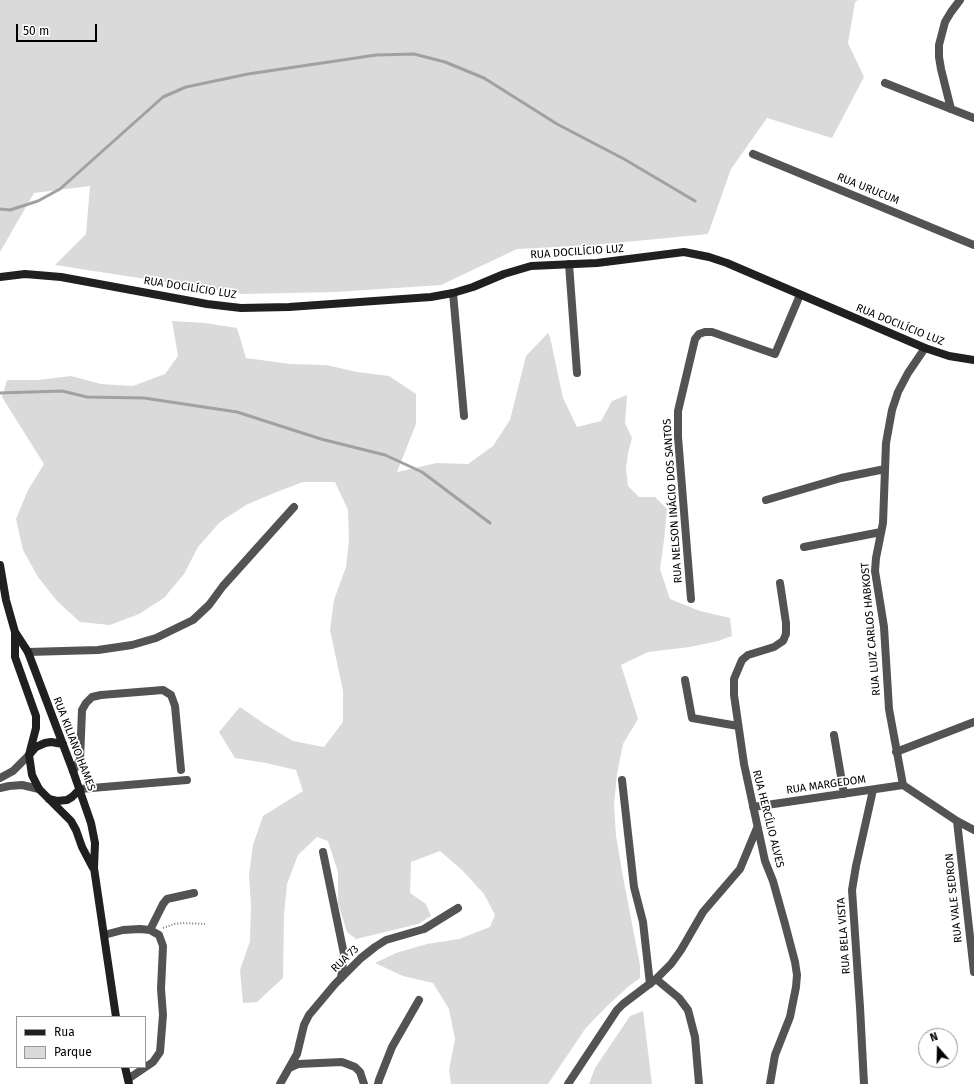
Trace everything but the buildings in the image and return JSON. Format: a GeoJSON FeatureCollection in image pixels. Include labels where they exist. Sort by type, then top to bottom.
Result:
{"type":"FeatureCollection","features":[{"type":"Feature","properties":{"kind":"main road","name":"RUA DOCILÍCIO LUZ"},"geometry":{"type":"LineString","coordinates":[[0,277],[26,274],[61,276],[193,301],[241,308],[289,307],[431,297],[453,293],[504,274],[542,264],[615,262],[671,253],[696,253],[727,263],[925,348],[948,356],[974,360]]}},
{"type":"Feature","properties":{"kind":"main road","name":"RUA KILIANO HAMES"},"geometry":{"type":"LineString","coordinates":[[0,565],[6,600],[15,632],[15,657],[37,722],[29,755],[32,775],[39,789],[71,821],[82,847],[94,868]]}},
{"type":"Feature","properties":{"kind":"main road","name":"RUA KILIANO HAMES"},"geometry":{"type":"LineString","coordinates":[[15,632],[28,652],[91,823],[95,843],[94,868],[116,1016]]}},
{"type":"Feature","properties":{"kind":"main road"},"geometry":{"type":"LineString","coordinates":[[29,755],[36,747],[45,743],[51,742],[63,744]]}},
{"type":"Feature","properties":{"kind":"main road"},"geometry":{"type":"LineString","coordinates":[[48,799],[57,801],[67,800],[80,790]]}},
{"type":"Feature","properties":{"kind":"main road"},"geometry":{"type":"LineString","coordinates":[[125,1068],[129,1082]]}},
{"type":"Feature","properties":{"kind":"street"},"geometry":{"type":"LineString","coordinates":[[952,109],[941,70],[939,45],[946,22],[960,0]]}},
{"type":"Feature","properties":{"kind":"street"},"geometry":{"type":"LineString","coordinates":[[885,82],[974,118]]}},
{"type":"Feature","properties":{"kind":"street","name":"RUA URUCUM"},"geometry":{"type":"LineString","coordinates":[[753,154],[974,245]]}},
{"type":"Feature","properties":{"kind":"street"},"geometry":{"type":"LineString","coordinates":[[569,264],[577,373]]}},
{"type":"Feature","properties":{"kind":"street"},"geometry":{"type":"LineString","coordinates":[[453,293],[464,416]]}},
{"type":"Feature","properties":{"kind":"street","name":"RUA NELSON INÁCIO DOS SANTOS"},"geometry":{"type":"LineString","coordinates":[[691,599],[678,437],[678,411],[695,339],[699,334],[712,332],[775,354],[800,295]]}},
{"type":"Feature","properties":{"kind":"street","name":"RUA LUIZ CARLOS HABKOST"},"geometry":{"type":"LineString","coordinates":[[903,785],[889,709],[884,627],[875,571],[883,523],[887,438],[892,410],[898,392],[908,373],[925,348]]}},
{"type":"Feature","properties":{"kind":"street"},"geometry":{"type":"LineString","coordinates":[[766,500],[841,478],[885,469]]}},
{"type":"Feature","properties":{"kind":"street"},"geometry":{"type":"LineString","coordinates":[[28,652],[98,650],[132,645],[156,638],[193,620],[209,605],[223,586],[294,507]]}},
{"type":"Feature","properties":{"kind":"street"},"geometry":{"type":"LineString","coordinates":[[804,547],[881,532]]}},
{"type":"Feature","properties":{"kind":"street","name":"RUA HERCÍLIO ALVES"},"geometry":{"type":"LineString","coordinates":[[770,1084],[775,1055],[790,1017],[797,975],[793,954],[773,881],[765,860],[753,807],[738,726],[734,679],[742,660],[748,655],[774,647],[783,641],[786,634],[786,623],[780,583]]}},
{"type":"Feature","properties":{"kind":"street"},"geometry":{"type":"LineString","coordinates":[[685,680],[692,718],[738,726]]}},
{"type":"Feature","properties":{"kind":"street"},"geometry":{"type":"LineString","coordinates":[[73,771],[80,760],[82,710],[92,697],[163,690],[171,695],[175,706],[181,770]]}},
{"type":"Feature","properties":{"kind":"street"},"geometry":{"type":"LineString","coordinates":[[896,752],[974,722]]}},
{"type":"Feature","properties":{"kind":"street"},"geometry":{"type":"LineString","coordinates":[[834,735],[844,794]]}},
{"type":"Feature","properties":{"kind":"street"},"geometry":{"type":"LineString","coordinates":[[0,778],[13,771],[29,755]]}},
{"type":"Feature","properties":{"kind":"street"},"geometry":{"type":"LineString","coordinates":[[80,790],[187,780]]}},
{"type":"Feature","properties":{"kind":"street"},"geometry":{"type":"LineString","coordinates":[[622,780],[634,887],[644,930],[653,981],[679,998],[688,1010],[695,1037],[699,1084]]}},
{"type":"Feature","properties":{"kind":"street"},"geometry":{"type":"LineString","coordinates":[[0,788],[15,785],[39,789]]}},
{"type":"Feature","properties":{"kind":"street"},"geometry":{"type":"LineString","coordinates":[[903,785],[956,821],[974,830]]}},
{"type":"Feature","properties":{"kind":"street","name":"RUA MARGEDOM"},"geometry":{"type":"LineString","coordinates":[[753,807],[903,785]]}},
{"type":"Feature","properties":{"kind":"street","name":"RUA BELA VISTA"},"geometry":{"type":"LineString","coordinates":[[864,1084],[852,890],[854,872],[873,790]]}},
{"type":"Feature","properties":{"kind":"street","name":"RUA VALE SEDRON"},"geometry":{"type":"LineString","coordinates":[[956,821],[974,972]]}},
{"type":"Feature","properties":{"kind":"street"},"geometry":{"type":"LineString","coordinates":[[568,1084],[617,1010],[653,981],[671,964],[703,912],[740,869],[758,828]]}},
{"type":"Feature","properties":{"kind":"street"},"geometry":{"type":"LineString","coordinates":[[323,852],[344,954],[341,978]]}},
{"type":"Feature","properties":{"kind":"street"},"geometry":{"type":"LineString","coordinates":[[152,931],[163,904],[167,899],[194,894]]}},
{"type":"Feature","properties":{"kind":"street","name":"RUA 73"},"geometry":{"type":"LineString","coordinates":[[280,1084],[297,1054],[302,1030],[309,1015],[341,978],[362,958],[386,940],[424,929],[458,908]]}},
{"type":"Feature","properties":{"kind":"street"},"geometry":{"type":"LineString","coordinates":[[104,935],[123,930],[140,929],[152,931],[159,935],[163,946],[161,989],[163,1015],[162,1045],[158,1057],[146,1068]]}},
{"type":"Feature","properties":{"kind":"street"},"geometry":{"type":"LineString","coordinates":[[378,1084],[392,1047],[419,1000]]}},
{"type":"Feature","properties":{"kind":"street"},"geometry":{"type":"LineString","coordinates":[[289,1068],[298,1064],[342,1062],[355,1067],[360,1072],[364,1084]]}},
{"type":"Feature","properties":{"kind":"street"},"geometry":{"type":"LineString","coordinates":[[129,1082],[146,1068]]}},
{"type":"Feature","properties":{"kind":"path"},"geometry":{"type":"LineString","coordinates":[[152,931],[174,924],[205,924]]}},
{"type":"Feature","properties":{"kind":"green space"},"geometry":{"type":"Polygon","coordinates":[[[0,0],[858,0],[855,2],[848,43],[864,77],[832,138],[767,118],[731,169],[708,234],[594,245],[517,249],[441,285],[335,292],[243,294],[55,265],[86,234],[90,186],[34,193],[0,252],[0,0]]]}},
{"type":"Feature","properties":{"kind":"green space"},"geometry":{"type":"Polygon","coordinates":[[[172,321],[205,323],[237,328],[246,358],[290,364],[326,365],[357,372],[389,376],[416,394],[416,424],[397,472],[437,463],[468,464],[493,446],[510,420],[526,356],[548,333],[563,398],[577,427],[601,421],[612,401],[627,395],[625,423],[632,438],[626,469],[628,486],[639,497],[655,497],[667,509],[660,569],[670,599],[700,611],[730,618],[732,636],[718,641],[690,647],[648,652],[621,665],[638,719],[623,744],[617,774],[614,805],[616,836],[640,965],[640,978],[606,1007],[585,1029],[548,1084],[451,1084],[449,1070],[455,1039],[449,1009],[433,983],[403,976],[375,963],[396,953],[427,944],[459,939],[490,927],[495,915],[484,894],[463,871],[440,851],[411,862],[410,893],[426,904],[431,916],[418,924],[356,939],[347,932],[338,903],[338,872],[328,841],[317,837],[298,855],[287,884],[284,915],[283,978],[257,1002],[243,1003],[240,970],[250,941],[251,906],[249,875],[253,845],[263,816],[303,791],[296,770],[235,758],[219,732],[240,707],[293,741],[324,747],[343,722],[343,691],[330,630],[334,600],[346,567],[349,540],[348,510],[335,482],[303,482],[274,493],[246,505],[220,522],[198,547],[184,574],[164,598],[139,614],[110,625],[80,622],[57,601],[38,577],[23,550],[16,519],[28,490],[44,464],[2,397],[7,380],[38,380],[71,376],[101,384],[133,386],[165,374],[178,356],[172,321]]]}},
{"type":"Feature","properties":{"kind":"green space"},"geometry":{"type":"Polygon","coordinates":[[[643,1011],[652,1084],[589,1084],[595,1068],[630,1016],[643,1011]]]}},
{"type":"Feature","properties":{"kind":"waterway"},"geometry":{"type":"LineString","coordinates":[[0,209],[10,210],[38,201],[60,189],[163,97],[186,87],[248,74],[376,55],[414,54],[445,62],[484,78],[557,124],[624,159],[695,201]]}},
{"type":"Feature","properties":{"kind":"waterway"},"geometry":{"type":"LineString","coordinates":[[0,393],[62,391],[87,397],[144,398],[237,412],[321,439],[385,455],[422,472],[490,523]]}}]}
